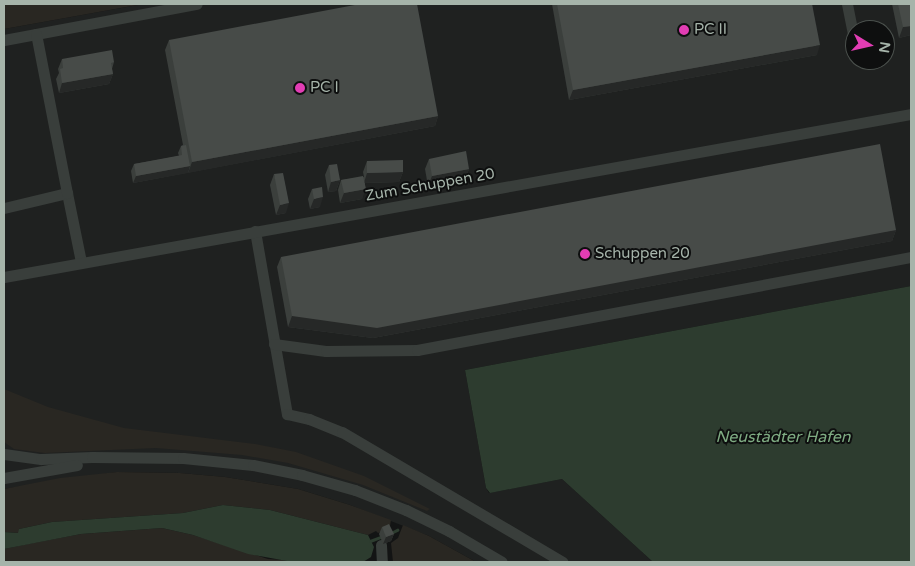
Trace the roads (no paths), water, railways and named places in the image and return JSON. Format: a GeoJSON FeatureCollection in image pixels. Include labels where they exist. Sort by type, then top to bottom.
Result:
{"type":"FeatureCollection","features":[{"type":"Feature","properties":{"kind":"street"},"geometry":{"type":"LineString","coordinates":[[4,40],[197,4]]}},
{"type":"Feature","properties":{"kind":"street"},"geometry":{"type":"LineString","coordinates":[[847,4],[850,20]]}},
{"type":"Feature","properties":{"kind":"street"},"geometry":{"type":"LineString","coordinates":[[36,34],[81,262]]}},
{"type":"Feature","properties":{"kind":"street","name":"Zum Schuppen 20"},"geometry":{"type":"LineString","coordinates":[[4,277],[911,114]]}},
{"type":"Feature","properties":{"kind":"street"},"geometry":{"type":"LineString","coordinates":[[4,208],[68,193]]}},
{"type":"Feature","properties":{"kind":"street"},"geometry":{"type":"LineString","coordinates":[[255,231],[287,414],[309,419],[342,432],[562,562]]}},
{"type":"Feature","properties":{"kind":"street"},"geometry":{"type":"LineString","coordinates":[[274,344],[326,350],[417,350],[911,257]]}},
{"type":"Feature","properties":{"kind":"street"},"geometry":{"type":"LineString","coordinates":[[4,454],[41,459],[92,457],[115,459]]}},
{"type":"Feature","properties":{"kind":"street"},"geometry":{"type":"LineString","coordinates":[[4,478],[26,472],[115,459],[151,457],[211,460],[253,465],[355,490],[406,510],[449,531],[502,562]]}},
{"type":"Feature","properties":{"kind":"street"},"geometry":{"type":"LineString","coordinates":[[4,469],[26,472]]}},
{"type":"Feature","properties":{"kind":"street"},"geometry":{"type":"LineString","coordinates":[[380,545],[382,562]]}},
{"type":"Feature","properties":{"kind":"water","name":"Neustädter Hafen"},"geometry":{"type":"Polygon","coordinates":[[[911,286],[911,562],[653,562],[562,479],[490,493],[486,488],[465,370],[911,286]]]}},
{"type":"Feature","properties":{"kind":"water"},"geometry":{"type":"Polygon","coordinates":[[[223,505],[270,510],[368,535],[374,547],[371,557],[363,562],[287,561],[248,554],[193,535],[162,528],[81,534],[4,549],[4,532],[18,533],[19,529],[52,522],[183,513],[223,505]]]}},
{"type":"Feature","properties":{"kind":"waterway"},"geometry":{"type":"LineString","coordinates":[[391,533],[397,530]]}},
{"type":"Feature","properties":{"kind":"waterway"},"geometry":{"type":"LineString","coordinates":[[370,541],[383,536]]}},
{"type":"Feature","properties":{"kind":"place","name":"PC II"},"geometry":{"type":"Point","coordinates":[684,30]}},
{"type":"Feature","properties":{"kind":"place","name":"PC I"},"geometry":{"type":"Point","coordinates":[300,88]}},
{"type":"Feature","properties":{"kind":"place","name":"Schuppen 20"},"geometry":{"type":"Point","coordinates":[585,254]}}]}
